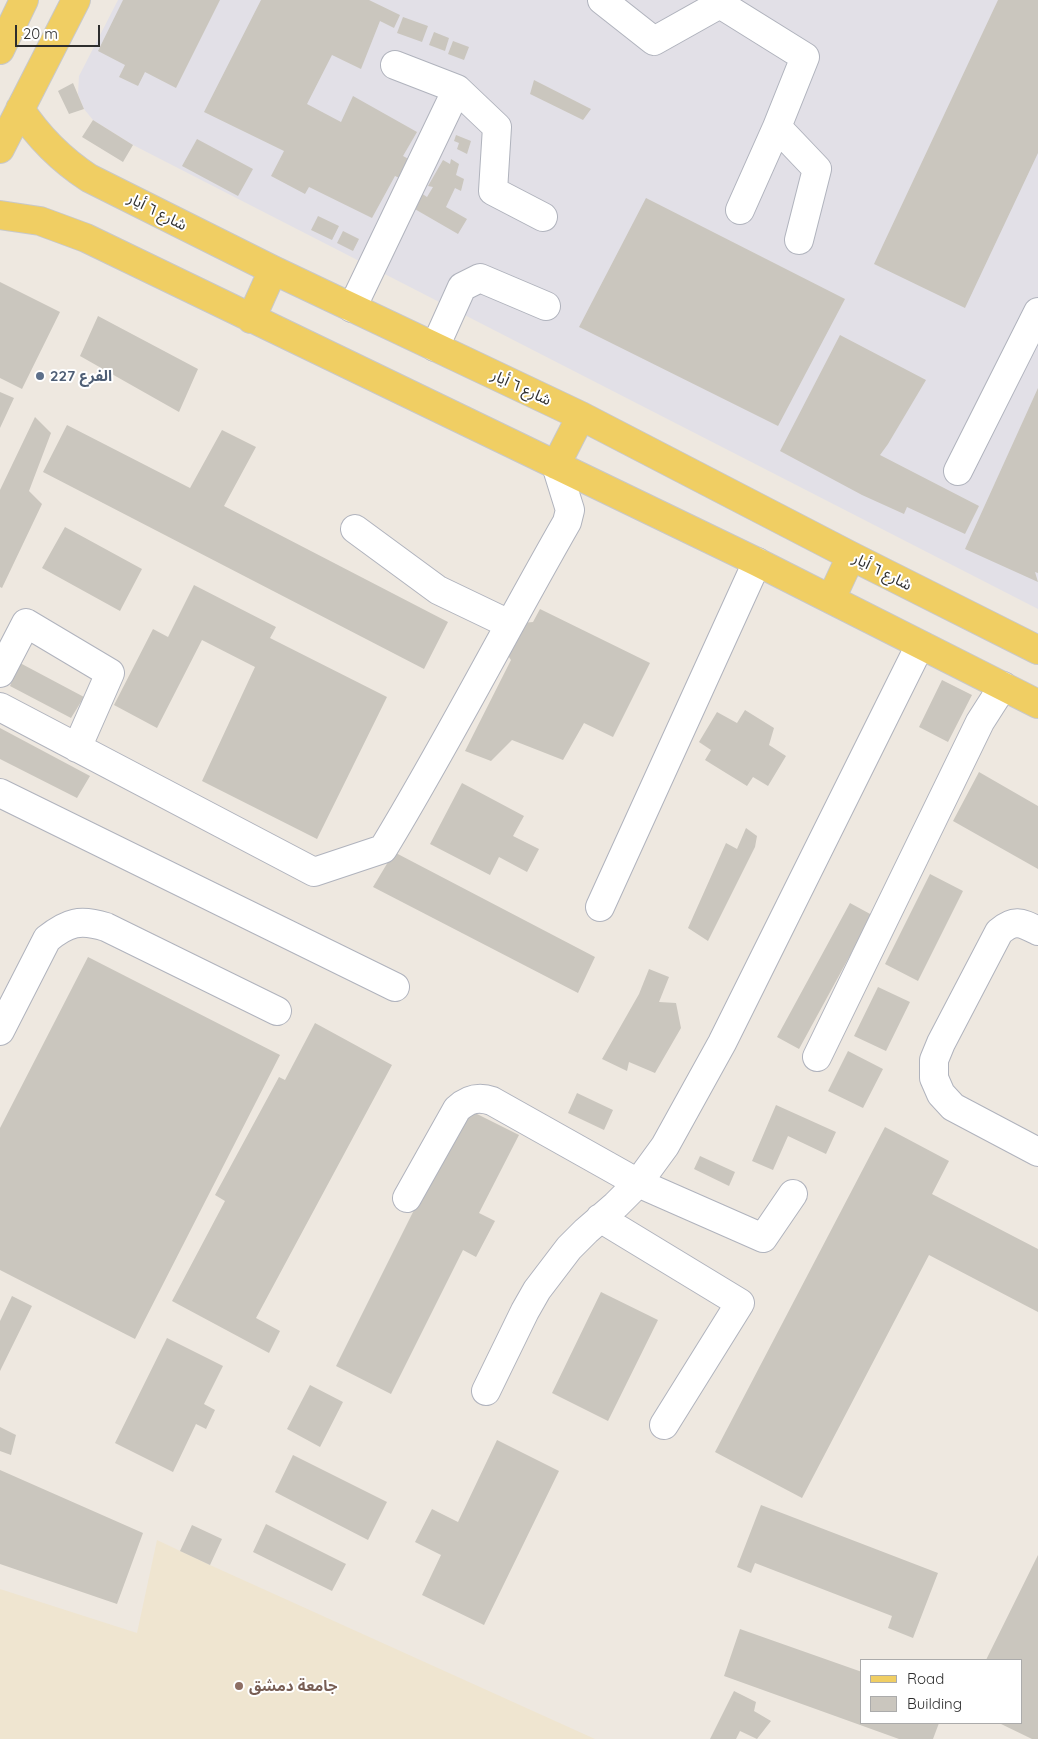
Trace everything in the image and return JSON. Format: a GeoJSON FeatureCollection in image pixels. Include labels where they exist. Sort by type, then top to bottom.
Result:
{"type":"FeatureCollection","features":[{"type":"Feature","properties":{"kind":"main road"},"geometry":{"type":"LineString","coordinates":[[0,50],[24,0]]}},
{"type":"Feature","properties":{"kind":"main road"},"geometry":{"type":"LineString","coordinates":[[0,149],[76,0]]}},
{"type":"Feature","properties":{"kind":"main road","name":"شارع ٦ أيار"},"geometry":{"type":"LineString","coordinates":[[20,109],[34,130],[50,148],[68,164],[89,178],[273,270],[581,416],[1038,650]]}},
{"type":"Feature","properties":{"kind":"main road"},"geometry":{"type":"LineString","coordinates":[[0,215],[40,221],[63,229],[757,562],[1038,704]]}},
{"type":"Feature","properties":{"kind":"main road"},"geometry":{"type":"LineString","coordinates":[[251,318],[273,270]]}},
{"type":"Feature","properties":{"kind":"main road"},"geometry":{"type":"LineString","coordinates":[[556,465],[581,416]]}},
{"type":"Feature","properties":{"kind":"main road"},"geometry":{"type":"LineString","coordinates":[[831,599],[852,556]]}},
{"type":"Feature","properties":{"kind":"lane"},"geometry":{"type":"LineString","coordinates":[[602,0],[654,41],[721,2],[805,58],[740,210]]}},
{"type":"Feature","properties":{"kind":"lane"},"geometry":{"type":"LineString","coordinates":[[395,65],[457,89],[497,127],[493,192],[542,217]]}},
{"type":"Feature","properties":{"kind":"lane"},"geometry":{"type":"LineString","coordinates":[[352,308],[457,89]]}},
{"type":"Feature","properties":{"kind":"lane"},"geometry":{"type":"LineString","coordinates":[[777,127],[817,169],[799,240]]}},
{"type":"Feature","properties":{"kind":"lane"},"geometry":{"type":"LineString","coordinates":[[435,347],[462,287],[480,278],[546,306]]}},
{"type":"Feature","properties":{"kind":"lane"},"geometry":{"type":"LineString","coordinates":[[958,471],[1038,312]]}},
{"type":"Feature","properties":{"kind":"lane"},"geometry":{"type":"LineString","coordinates":[[0,707],[314,872],[383,849],[429,772],[566,522],[570,510],[556,465]]}},
{"type":"Feature","properties":{"kind":"lane"},"geometry":{"type":"LineString","coordinates":[[355,529],[438,590],[509,624]]}},
{"type":"Feature","properties":{"kind":"lane"},"geometry":{"type":"LineString","coordinates":[[600,907],[757,562]]}},
{"type":"Feature","properties":{"kind":"lane"},"geometry":{"type":"LineString","coordinates":[[0,673],[26,623],[110,673],[77,748]]}},
{"type":"Feature","properties":{"kind":"lane"},"geometry":{"type":"LineString","coordinates":[[486,1391],[537,1290],[569,1248],[638,1183],[665,1146],[722,1043],[920,645]]}},
{"type":"Feature","properties":{"kind":"lane"},"geometry":{"type":"LineString","coordinates":[[817,1057],[980,722],[1003,686]]}},
{"type":"Feature","properties":{"kind":"lane"},"geometry":{"type":"LineString","coordinates":[[0,793],[395,987]]}},
{"type":"Feature","properties":{"kind":"lane"},"geometry":{"type":"LineString","coordinates":[[0,1031],[47,939],[60,929],[74,923],[90,922],[106,927],[277,1011]]}},
{"type":"Feature","properties":{"kind":"lane"},"geometry":{"type":"LineString","coordinates":[[1038,931],[1023,924],[1014,923],[1006,926],[1000,932],[941,1043],[934,1060],[934,1078],[941,1094],[953,1107],[1038,1152]]}},
{"type":"Feature","properties":{"kind":"lane"},"geometry":{"type":"LineString","coordinates":[[407,1198],[457,1110],[464,1102],[484,1098],[638,1183],[762,1238],[793,1194]]}},
{"type":"Feature","properties":{"kind":"lane"},"geometry":{"type":"LineString","coordinates":[[600,1218],[740,1303],[664,1425]]}},
{"type":"Feature","properties":{"kind":"shaded area"},"geometry":{"type":"Polygon","coordinates":[[[118,0],[1038,0],[1038,609],[133,145],[93,120],[84,109],[78,94],[79,76],[118,0]]]}},
{"type":"Feature","properties":{"kind":"shaded area","name":"جامعة دمشق"},"geometry":{"type":"Polygon","coordinates":[[[157,1540],[595,1739],[0,1739],[0,1589],[137,1633],[157,1540]]]}},
{"type":"Feature","properties":{"kind":"building"},"geometry":{"type":"Polygon","coordinates":[[[123,0],[220,0],[176,88],[145,72],[138,86],[119,77],[125,65],[98,51],[123,0]]]}},
{"type":"Feature","properties":{"kind":"building"},"geometry":{"type":"Polygon","coordinates":[[[261,0],[369,0],[400,15],[394,28],[380,21],[361,69],[332,55],[307,104],[341,122],[353,96],[417,132],[403,156],[416,163],[406,181],[395,176],[372,218],[309,187],[305,194],[271,176],[284,151],[204,112],[261,0]]]}},
{"type":"Feature","properties":{"kind":"building"},"geometry":{"type":"Polygon","coordinates":[[[998,0],[1038,0],[1038,153],[965,308],[874,264],[998,0]]]}},
{"type":"Feature","properties":{"kind":"building"},"geometry":{"type":"Polygon","coordinates":[[[403,17],[428,26],[422,42],[397,33],[403,17]]]}},
{"type":"Feature","properties":{"kind":"building"},"geometry":{"type":"Polygon","coordinates":[[[434,32],[449,38],[445,51],[429,45],[434,32]]]}},
{"type":"Feature","properties":{"kind":"building"},"geometry":{"type":"Polygon","coordinates":[[[453,41],[469,47],[464,60],[448,54],[453,41]]]}},
{"type":"Feature","properties":{"kind":"building"},"geometry":{"type":"Polygon","coordinates":[[[534,80],[591,109],[583,120],[530,94],[534,80]]]}},
{"type":"Feature","properties":{"kind":"building"},"geometry":{"type":"Polygon","coordinates":[[[73,83],[84,109],[69,114],[58,91],[73,83]]]}},
{"type":"Feature","properties":{"kind":"building"},"geometry":{"type":"Polygon","coordinates":[[[93,120],[133,145],[123,162],[82,137],[93,120]]]}},
{"type":"Feature","properties":{"kind":"building"},"geometry":{"type":"Polygon","coordinates":[[[456,135],[471,141],[467,154],[457,149],[459,143],[454,141],[456,135]]]}},
{"type":"Feature","properties":{"kind":"building"},"geometry":{"type":"Polygon","coordinates":[[[197,139],[253,169],[238,196],[182,166],[197,139]]]}},
{"type":"Feature","properties":{"kind":"building"},"geometry":{"type":"Polygon","coordinates":[[[451,159],[459,164],[456,175],[464,179],[461,191],[455,188],[446,207],[467,219],[458,234],[413,208],[421,193],[427,197],[433,187],[428,186],[443,160],[450,164],[451,159]]]}},
{"type":"Feature","properties":{"kind":"building"},"geometry":{"type":"Polygon","coordinates":[[[646,198],[845,299],[778,426],[579,327],[646,198]]]}},
{"type":"Feature","properties":{"kind":"building"},"geometry":{"type":"Polygon","coordinates":[[[318,216],[339,226],[332,240],[311,230],[318,216]]]}},
{"type":"Feature","properties":{"kind":"building"},"geometry":{"type":"Polygon","coordinates":[[[343,231],[359,239],[353,251],[337,243],[343,231]]]}},
{"type":"Feature","properties":{"kind":"building"},"geometry":{"type":"Polygon","coordinates":[[[0,282],[60,312],[22,389],[0,378],[0,282]]]}},
{"type":"Feature","properties":{"kind":"building"},"geometry":{"type":"Polygon","coordinates":[[[98,316],[198,369],[179,412],[80,356],[98,316]]]}},
{"type":"Feature","properties":{"kind":"building"},"geometry":{"type":"Polygon","coordinates":[[[840,335],[926,380],[880,455],[979,506],[965,534],[907,507],[904,514],[862,495],[780,451],[840,335]]]}},
{"type":"Feature","properties":{"kind":"building"},"geometry":{"type":"Polygon","coordinates":[[[1038,388],[1038,573],[1035,572],[1038,582],[965,549],[1038,388]]]}},
{"type":"Feature","properties":{"kind":"building"},"geometry":{"type":"Polygon","coordinates":[[[0,392],[14,398],[0,428],[0,392]]]}},
{"type":"Feature","properties":{"kind":"building"},"geometry":{"type":"Polygon","coordinates":[[[35,417],[51,433],[29,491],[42,504],[2,588],[0,587],[0,490],[35,417]]]}},
{"type":"Feature","properties":{"kind":"building"},"geometry":{"type":"Polygon","coordinates":[[[67,425],[190,488],[222,430],[256,447],[224,506],[448,622],[424,669],[43,472],[67,425]]]}},
{"type":"Feature","properties":{"kind":"building"},"geometry":{"type":"Polygon","coordinates":[[[65,527],[142,569],[120,611],[42,568],[65,527]]]}},
{"type":"Feature","properties":{"kind":"building"},"geometry":{"type":"Polygon","coordinates":[[[194,585],[276,627],[270,638],[387,697],[317,839],[202,781],[255,667],[202,640],[157,728],[114,705],[153,629],[168,637],[194,585]]]}},
{"type":"Feature","properties":{"kind":"building"},"geometry":{"type":"Polygon","coordinates":[[[540,609],[650,663],[613,737],[584,723],[563,760],[512,740],[491,761],[465,751],[511,660],[505,651],[522,623],[533,622],[540,609]]]}},
{"type":"Feature","properties":{"kind":"building"},"geometry":{"type":"Polygon","coordinates":[[[20,663],[84,697],[71,718],[10,686],[20,663]]]}},
{"type":"Feature","properties":{"kind":"building"},"geometry":{"type":"Polygon","coordinates":[[[942,680],[972,695],[948,742],[919,727],[942,680]]]}},
{"type":"Feature","properties":{"kind":"building"},"geometry":{"type":"Polygon","coordinates":[[[745,710],[774,728],[769,745],[786,756],[768,786],[753,777],[747,786],[705,760],[711,750],[699,742],[717,712],[737,723],[745,710]]]}},
{"type":"Feature","properties":{"kind":"building"},"geometry":{"type":"Polygon","coordinates":[[[0,728],[90,776],[77,798],[0,759],[0,728]]]}},
{"type":"Feature","properties":{"kind":"building"},"geometry":{"type":"Polygon","coordinates":[[[979,772],[1038,806],[1038,869],[953,821],[979,772]]]}},
{"type":"Feature","properties":{"kind":"building"},"geometry":{"type":"Polygon","coordinates":[[[462,783],[524,816],[513,836],[539,849],[527,872],[499,857],[490,875],[430,844],[462,783]]]}},
{"type":"Feature","properties":{"kind":"building"},"geometry":{"type":"Polygon","coordinates":[[[746,828],[757,836],[755,847],[708,941],[688,928],[726,843],[737,849],[746,828]]]}},
{"type":"Feature","properties":{"kind":"building"},"geometry":{"type":"Polygon","coordinates":[[[394,852],[595,957],[578,993],[373,887],[394,852]]]}},
{"type":"Feature","properties":{"kind":"building"},"geometry":{"type":"Polygon","coordinates":[[[930,874],[963,891],[918,981],[885,964],[930,874]]]}},
{"type":"Feature","properties":{"kind":"building"},"geometry":{"type":"Polygon","coordinates":[[[850,903],[872,915],[799,1049],[777,1037],[850,903]]]}},
{"type":"Feature","properties":{"kind":"building"},"geometry":{"type":"Polygon","coordinates":[[[88,957],[280,1055],[135,1339],[0,1270],[0,1128],[88,957]]]}},
{"type":"Feature","properties":{"kind":"building"},"geometry":{"type":"Polygon","coordinates":[[[649,969],[669,977],[659,1002],[676,1003],[681,1028],[655,1073],[629,1062],[627,1071],[602,1059],[639,994],[649,969]]]}},
{"type":"Feature","properties":{"kind":"building"},"geometry":{"type":"Polygon","coordinates":[[[878,987],[910,1002],[886,1051],[854,1036],[878,987]]]}},
{"type":"Feature","properties":{"kind":"building"},"geometry":{"type":"Polygon","coordinates":[[[315,1023],[392,1065],[256,1318],[280,1331],[269,1353],[172,1301],[225,1201],[215,1195],[279,1077],[285,1080],[315,1023]]]}},
{"type":"Feature","properties":{"kind":"building"},"geometry":{"type":"Polygon","coordinates":[[[848,1051],[883,1069],[863,1108],[828,1091],[848,1051]]]}},
{"type":"Feature","properties":{"kind":"building"},"geometry":{"type":"Polygon","coordinates":[[[577,1093],[613,1110],[604,1130],[568,1113],[577,1093]]]}},
{"type":"Feature","properties":{"kind":"building"},"geometry":{"type":"Polygon","coordinates":[[[776,1105],[836,1132],[826,1154],[788,1136],[773,1170],[752,1161],[776,1105]]]}},
{"type":"Feature","properties":{"kind":"building"},"geometry":{"type":"Polygon","coordinates":[[[465,1108],[519,1135],[479,1213],[495,1221],[476,1257],[463,1250],[391,1394],[336,1366],[465,1108]]]}},
{"type":"Feature","properties":{"kind":"building"},"geometry":{"type":"Polygon","coordinates":[[[885,1127],[949,1161],[932,1194],[1038,1249],[1038,1312],[929,1255],[802,1498],[715,1452],[885,1127]]]}},
{"type":"Feature","properties":{"kind":"building"},"geometry":{"type":"Polygon","coordinates":[[[700,1156],[735,1172],[729,1186],[694,1169],[700,1156]]]}},
{"type":"Feature","properties":{"kind":"building"},"geometry":{"type":"Polygon","coordinates":[[[601,1292],[658,1320],[608,1421],[552,1393],[601,1292]]]}},
{"type":"Feature","properties":{"kind":"building"},"geometry":{"type":"Polygon","coordinates":[[[12,1296],[32,1306],[0,1371],[0,1321],[12,1296]]]}},
{"type":"Feature","properties":{"kind":"building"},"geometry":{"type":"Polygon","coordinates":[[[167,1338],[223,1366],[204,1404],[215,1410],[206,1429],[196,1424],[173,1472],[115,1443],[167,1338]]]}},
{"type":"Feature","properties":{"kind":"building"},"geometry":{"type":"Polygon","coordinates":[[[310,1385],[343,1402],[320,1447],[287,1429],[310,1385]]]}},
{"type":"Feature","properties":{"kind":"building"},"geometry":{"type":"Polygon","coordinates":[[[0,1427],[16,1435],[11,1455],[0,1451],[0,1427]]]}},
{"type":"Feature","properties":{"kind":"building"},"geometry":{"type":"Polygon","coordinates":[[[497,1440],[559,1471],[484,1625],[422,1595],[441,1555],[415,1542],[432,1509],[458,1522],[497,1440]]]}},
{"type":"Feature","properties":{"kind":"building"},"geometry":{"type":"Polygon","coordinates":[[[293,1455],[387,1502],[368,1540],[275,1492],[293,1455]]]}},
{"type":"Feature","properties":{"kind":"building"},"geometry":{"type":"Polygon","coordinates":[[[0,1470],[143,1533],[117,1604],[0,1564],[0,1470]]]}},
{"type":"Feature","properties":{"kind":"building"},"geometry":{"type":"Polygon","coordinates":[[[761,1505],[938,1573],[913,1638],[888,1628],[892,1616],[755,1563],[751,1573],[737,1567],[761,1505]]]}},
{"type":"Feature","properties":{"kind":"building"},"geometry":{"type":"Polygon","coordinates":[[[266,1524],[346,1564],[332,1591],[253,1552],[266,1524]]]}},
{"type":"Feature","properties":{"kind":"building"},"geometry":{"type":"Polygon","coordinates":[[[192,1525],[222,1539],[210,1565],[180,1551],[192,1525]]]}},
{"type":"Feature","properties":{"kind":"building"},"geometry":{"type":"Polygon","coordinates":[[[1038,1555],[1038,1739],[1032,1739],[1001,1724],[1023,1724],[1023,1659],[986,1659],[1038,1555]]]}},
{"type":"Feature","properties":{"kind":"building"},"geometry":{"type":"Polygon","coordinates":[[[740,1629],[860,1671],[860,1724],[939,1724],[933,1739],[899,1739],[724,1676],[740,1629]]]}},
{"type":"Feature","properties":{"kind":"building"},"geometry":{"type":"Polygon","coordinates":[[[734,1691],[756,1702],[754,1711],[771,1721],[757,1739],[740,1731],[736,1739],[710,1739],[734,1691]]]}},
{"type":"Feature","properties":{"kind":"place","name":"الفرع 227"},"geometry":{"type":"Point","coordinates":[40,376]}},
{"type":"Feature","properties":{"kind":"place","name":"جامعة دمشق"},"geometry":{"type":"Point","coordinates":[239,1686]}}]}
